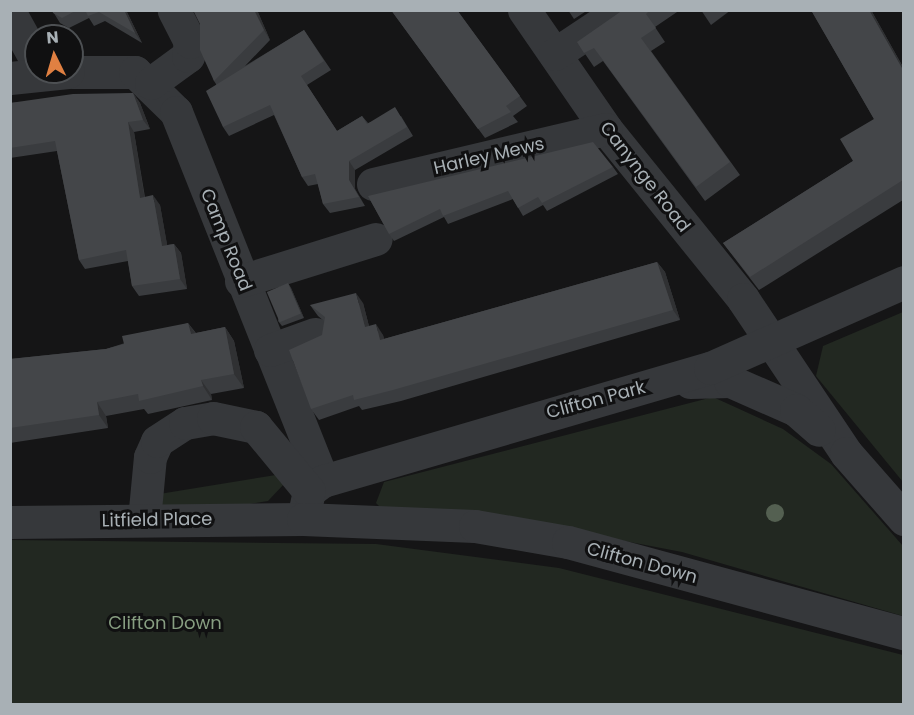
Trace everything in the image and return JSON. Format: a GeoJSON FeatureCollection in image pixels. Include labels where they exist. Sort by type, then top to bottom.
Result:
{"type":"FeatureCollection","features":[{"type":"Feature","properties":{"kind":"street"},"geometry":{"type":"LineString","coordinates":[[151,83],[188,56],[190,42],[174,10]]}},
{"type":"Feature","properties":{"kind":"street","name":"Canynge Road"},"geometry":{"type":"LineString","coordinates":[[524,10],[606,129],[743,299],[768,342],[846,453]]}},
{"type":"Feature","properties":{"kind":"street"},"geometry":{"type":"LineString","coordinates":[[555,54],[621,10]]}},
{"type":"Feature","properties":{"kind":"street"},"geometry":{"type":"LineString","coordinates":[[10,13],[24,32]]}},
{"type":"Feature","properties":{"kind":"street","name":"Camp Road"},"geometry":{"type":"LineString","coordinates":[[84,69],[119,68],[151,83],[176,111],[270,350],[312,497]]}},
{"type":"Feature","properties":{"kind":"street","name":"Harley Mews"},"geometry":{"type":"LineString","coordinates":[[373,184],[606,129]]}},
{"type":"Feature","properties":{"kind":"street"},"geometry":{"type":"LineString","coordinates":[[241,280],[376,239]]}},
{"type":"Feature","properties":{"kind":"street","name":"Clifton Park"},"geometry":{"type":"LineString","coordinates":[[312,497],[652,386],[768,342],[903,282]]}},
{"type":"Feature","properties":{"kind":"street"},"geometry":{"type":"LineString","coordinates":[[270,350],[315,334]]}},
{"type":"Feature","properties":{"kind":"street"},"geometry":{"type":"LineString","coordinates":[[652,386],[730,381],[796,410],[846,453],[903,519]]}},
{"type":"Feature","properties":{"kind":"street"},"geometry":{"type":"LineString","coordinates":[[144,520],[150,457],[157,441],[185,423],[213,418],[256,427],[312,497]]}},
{"type":"Feature","properties":{"kind":"street","name":"Litfield Place"},"geometry":{"type":"LineString","coordinates":[[10,522],[144,520],[312,497]]}},
{"type":"Feature","properties":{"kind":"street","name":"Clifton Down"},"geometry":{"type":"LineString","coordinates":[[312,497],[568,542],[903,633]]}},
{"type":"Feature","properties":{"kind":"green space"},"geometry":{"type":"Polygon","coordinates":[[[904,312],[903,482],[816,376],[823,346],[904,312]]]}},
{"type":"Feature","properties":{"kind":"green space"},"geometry":{"type":"Polygon","coordinates":[[[713,397],[783,429],[831,464],[903,546],[903,616],[682,552],[478,513],[382,509],[376,503],[384,482],[713,397]]]}},
{"type":"Feature","properties":{"kind":"green space"},"geometry":{"type":"Polygon","coordinates":[[[282,474],[284,484],[268,501],[238,506],[146,505],[153,495],[282,474]]]}},
{"type":"Feature","properties":{"kind":"green space","name":"Clifton Down"},"geometry":{"type":"Polygon","coordinates":[[[11,540],[376,544],[559,568],[903,655],[903,704],[11,704],[11,540]]]}},
{"type":"Feature","properties":{"kind":"building"},"geometry":{"type":"Polygon","coordinates":[[[52,10],[77,10],[62,18],[52,10]]]}},
{"type":"Feature","properties":{"kind":"building"},"geometry":{"type":"Polygon","coordinates":[[[85,10],[124,10],[135,33],[99,12],[88,16],[85,10]]]}},
{"type":"Feature","properties":{"kind":"building"},"geometry":{"type":"Polygon","coordinates":[[[193,10],[254,10],[264,30],[214,81],[200,50],[200,24],[193,10]]]}},
{"type":"Feature","properties":{"kind":"building"},"geometry":{"type":"Polygon","coordinates":[[[391,10],[457,10],[520,96],[506,106],[511,112],[478,129],[391,10]]]}},
{"type":"Feature","properties":{"kind":"building"},"geometry":{"type":"Polygon","coordinates":[[[623,10],[650,10],[646,14],[656,28],[641,38],[730,162],[696,187],[594,48],[584,53],[577,42],[623,10]]]}},
{"type":"Feature","properties":{"kind":"building"},"geometry":{"type":"Polygon","coordinates":[[[811,10],[869,10],[903,70],[903,180],[750,277],[723,243],[853,161],[840,139],[874,119],[811,10]]]}},
{"type":"Feature","properties":{"kind":"building"},"geometry":{"type":"Polygon","coordinates":[[[304,30],[324,61],[301,76],[337,131],[362,116],[367,124],[395,107],[407,127],[349,161],[349,180],[359,197],[323,204],[315,174],[302,177],[270,105],[223,127],[206,91],[304,30]]]}},
{"type":"Feature","properties":{"kind":"building"},"geometry":{"type":"Polygon","coordinates":[[[133,93],[143,120],[128,122],[140,198],[153,195],[162,246],[174,244],[180,279],[132,286],[126,250],[79,260],[55,141],[10,148],[10,103],[73,94],[133,93]]]}},
{"type":"Feature","properties":{"kind":"building"},"geometry":{"type":"Polygon","coordinates":[[[593,142],[613,167],[542,203],[538,197],[518,208],[508,191],[443,216],[440,209],[389,234],[368,196],[593,142]]]}},
{"type":"Feature","properties":{"kind":"building"},"geometry":{"type":"Polygon","coordinates":[[[657,262],[673,310],[354,400],[353,395],[311,409],[289,350],[322,335],[325,317],[310,305],[356,293],[365,327],[376,324],[380,340],[657,262]]]}},
{"type":"Feature","properties":{"kind":"building"},"geometry":{"type":"Polygon","coordinates":[[[288,283],[301,313],[280,322],[267,292],[288,283]]]}},
{"type":"Feature","properties":{"kind":"building"},"geometry":{"type":"Polygon","coordinates":[[[188,323],[191,334],[225,327],[234,374],[201,380],[203,386],[139,401],[138,394],[97,402],[99,415],[10,428],[10,359],[106,349],[124,344],[122,336],[188,323]]]}}]}
